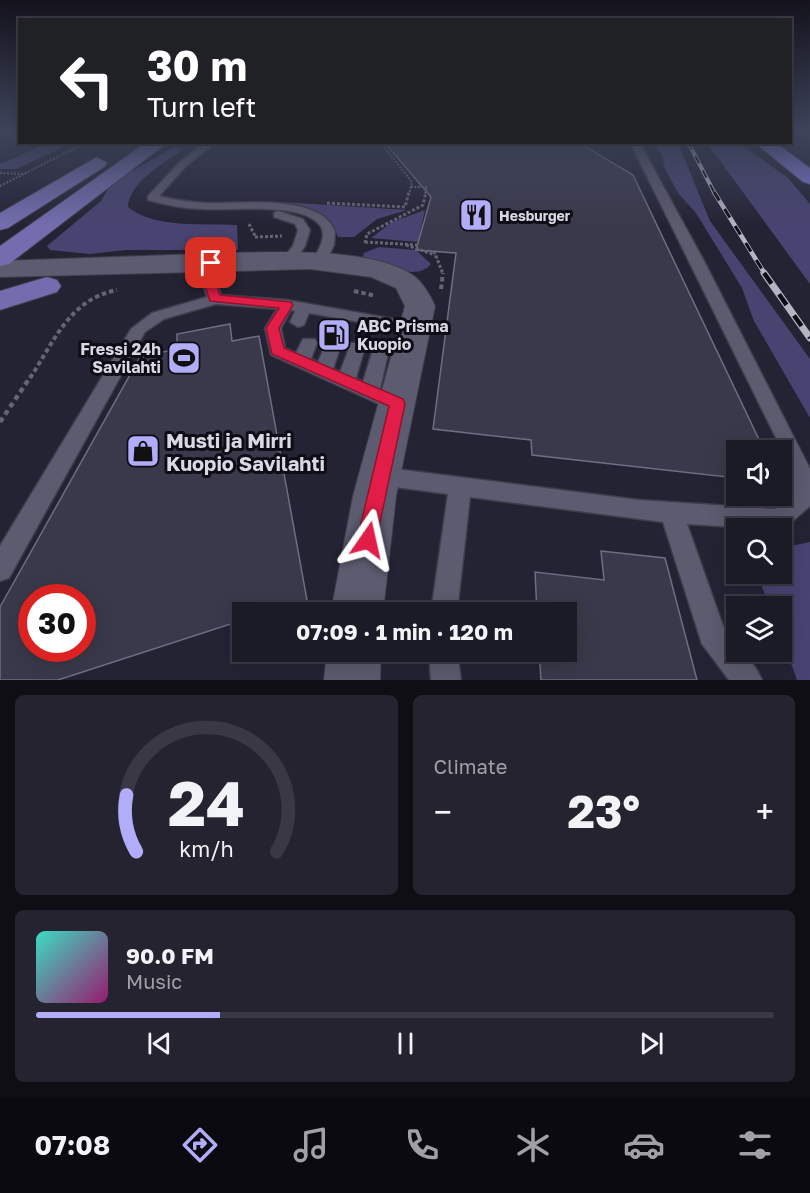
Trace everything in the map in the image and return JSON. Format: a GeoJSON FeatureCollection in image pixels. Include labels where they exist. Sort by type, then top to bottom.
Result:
{"type":"FeatureCollection","features":[{"type":"Feature","properties":{"kind":"highway"},"geometry":{"type":"LineString","coordinates":[[790,163],[810,178]]}},
{"type":"Feature","properties":{"kind":"main road"},"geometry":{"type":"LineString","coordinates":[[0,206],[68,163]]}},
{"type":"Feature","properties":{"kind":"main road"},"geometry":{"type":"LineString","coordinates":[[0,223],[95,163]]}},
{"type":"Feature","properties":{"kind":"main road"},"geometry":{"type":"LineString","coordinates":[[0,258],[129,163]]}},
{"type":"Feature","properties":{"kind":"main road"},"geometry":{"type":"LineString","coordinates":[[106,179],[137,163]]}},
{"type":"Feature","properties":{"kind":"main road"},"geometry":{"type":"LineString","coordinates":[[0,301],[47,286]]}},
{"type":"Feature","properties":{"kind":"street"},"geometry":{"type":"LineString","coordinates":[[0,269],[288,261],[346,257],[403,280],[414,292],[420,306],[396,326],[384,397],[380,476],[359,582],[358,602]]}},
{"type":"Feature","properties":{"kind":"street"},"geometry":{"type":"LineString","coordinates":[[0,287],[47,286],[154,275],[211,263]]}},
{"type":"Feature","properties":{"kind":"street"},"geometry":{"type":"LineString","coordinates":[[352,680],[353,662]]}},
{"type":"Feature","properties":{"kind":"lane"},"geometry":{"type":"LineString","coordinates":[[152,198],[185,163]]}},
{"type":"Feature","properties":{"kind":"lane"},"geometry":{"type":"LineString","coordinates":[[380,476],[672,513],[779,520],[800,503],[800,471],[692,251],[645,163]]}},
{"type":"Feature","properties":{"kind":"lane"},"geometry":{"type":"LineString","coordinates":[[152,198],[203,206],[300,210],[319,217],[327,227],[330,239],[346,257]]}},
{"type":"Feature","properties":{"kind":"lane"},"geometry":{"type":"LineString","coordinates":[[152,198],[159,206],[182,212],[278,215],[299,222],[304,230],[303,237],[288,261]]}},
{"type":"Feature","properties":{"kind":"lane"},"geometry":{"type":"LineString","coordinates":[[211,263],[208,277],[215,298]]}},
{"type":"Feature","properties":{"kind":"lane"},"geometry":{"type":"LineString","coordinates":[[0,569],[139,329],[158,316],[215,298],[320,317],[396,326]]}},
{"type":"Feature","properties":{"kind":"lane"},"geometry":{"type":"LineString","coordinates":[[296,312],[273,328],[277,351],[286,347],[301,362],[384,397],[381,349]]}},
{"type":"Feature","properties":{"kind":"lane"},"geometry":{"type":"LineString","coordinates":[[301,362],[309,343]]}},
{"type":"Feature","properties":{"kind":"lane"},"geometry":{"type":"LineString","coordinates":[[323,371],[333,345]]}},
{"type":"Feature","properties":{"kind":"lane"},"geometry":{"type":"LineString","coordinates":[[346,380],[357,347]]}},
{"type":"Feature","properties":{"kind":"lane"},"geometry":{"type":"LineString","coordinates":[[445,602],[460,486]]}},
{"type":"Feature","properties":{"kind":"lane"},"geometry":{"type":"LineString","coordinates":[[672,513],[712,634],[747,680]]}},
{"type":"Feature","properties":{"kind":"lane"},"geometry":{"type":"LineString","coordinates":[[444,662],[446,680]]}},
{"type":"Feature","properties":{"kind":"path"},"geometry":{"type":"LineString","coordinates":[[0,186],[53,163]]}},
{"type":"Feature","properties":{"kind":"path"},"geometry":{"type":"LineString","coordinates":[[346,257],[367,234],[423,205],[426,188],[411,187],[412,182],[397,163]]}},
{"type":"Feature","properties":{"kind":"path"},"geometry":{"type":"LineString","coordinates":[[0,172],[26,174]]}},
{"type":"Feature","properties":{"kind":"path"},"geometry":{"type":"LineString","coordinates":[[346,257],[405,244],[418,244]]}},
{"type":"Feature","properties":{"kind":"path"},"geometry":{"type":"LineString","coordinates":[[405,244],[423,254],[435,253],[444,271],[441,291]]}},
{"type":"Feature","properties":{"kind":"shaded area"},"geometry":{"type":"Polygon","coordinates":[[[29,163],[16,169],[0,169],[0,164],[29,163]]]}},
{"type":"Feature","properties":{"kind":"shaded area"},"geometry":{"type":"Polygon","coordinates":[[[146,163],[163,163],[134,189],[128,207],[139,214],[166,222],[237,225],[238,250],[125,250],[90,254],[50,250],[47,246],[101,201],[108,189],[128,173],[146,163]]]}},
{"type":"Feature","properties":{"kind":"shaded area"},"geometry":{"type":"Polygon","coordinates":[[[664,163],[686,163],[710,221],[810,359],[810,418],[754,321],[742,288],[696,213],[678,193],[664,163]]]}},
{"type":"Feature","properties":{"kind":"shaded area"},"geometry":{"type":"Polygon","coordinates":[[[721,163],[767,163],[788,178],[810,204],[810,284],[721,163]]]}},
{"type":"Feature","properties":{"kind":"shaded area"},"geometry":{"type":"Polygon","coordinates":[[[258,201],[407,210],[377,219],[354,237],[338,237],[325,216],[316,211],[306,207],[258,203],[258,201]]]}},
{"type":"Feature","properties":{"kind":"shaded area"},"geometry":{"type":"Polygon","coordinates":[[[425,210],[418,242],[371,238],[392,222],[425,210]]]}},
{"type":"Feature","properties":{"kind":"shaded area"},"geometry":{"type":"Polygon","coordinates":[[[379,247],[416,250],[431,264],[417,272],[408,272],[363,257],[364,253],[379,247]]]}},
{"type":"Feature","properties":{"kind":"shaded area"},"geometry":{"type":"Polygon","coordinates":[[[810,542],[810,680],[797,680],[791,662],[792,596],[765,596],[761,584],[792,584],[792,546],[810,542]]]}},
{"type":"Feature","properties":{"kind":"building"},"geometry":{"type":"Polygon","coordinates":[[[402,163],[613,163],[633,175],[759,440],[726,440],[726,477],[532,455],[531,440],[433,429],[456,253],[416,250],[431,197],[402,163]]]}},
{"type":"Feature","properties":{"kind":"building"},"geometry":{"type":"Polygon","coordinates":[[[230,324],[232,341],[259,336],[307,600],[300,602],[232,602],[232,624],[58,680],[0,680],[0,607],[140,357],[177,349],[177,334],[230,324]]]}},
{"type":"Feature","properties":{"kind":"building"},"geometry":{"type":"Polygon","coordinates":[[[601,551],[665,558],[697,680],[541,680],[540,662],[577,662],[577,602],[536,602],[535,572],[604,580],[601,551]]]}},
{"type":"Feature","properties":{"kind":"railway"},"geometry":{"type":"LineString","coordinates":[[699,163],[715,194]]}},
{"type":"Feature","properties":{"kind":"railway"},"geometry":{"type":"LineString","coordinates":[[714,192],[765,274]]}},
{"type":"Feature","properties":{"kind":"railway"},"geometry":{"type":"LineString","coordinates":[[764,273],[810,338]]}},
{"type":"Feature","properties":{"kind":"place","name":"Hesburger"},"geometry":{"type":"Point","coordinates":[476,215]}},
{"type":"Feature","properties":{"kind":"place","name":"ABC Prisma Kuopio"},"geometry":{"type":"Point","coordinates":[334,335]}},
{"type":"Feature","properties":{"kind":"place","name":"Fressi 24h Savilahti"},"geometry":{"type":"Point","coordinates":[184,358]}},
{"type":"Feature","properties":{"kind":"place","name":"Musti ja Mirri Kuopio Savilahti"},"geometry":{"type":"Point","coordinates":[143,451]}},
{"type":"Feature","properties":{"kind":"route"},"geometry":{"type":"LineString","coordinates":[[211,263],[208,277],[215,298],[287,305],[273,328],[277,351],[397,404],[368,540]]}}]}
